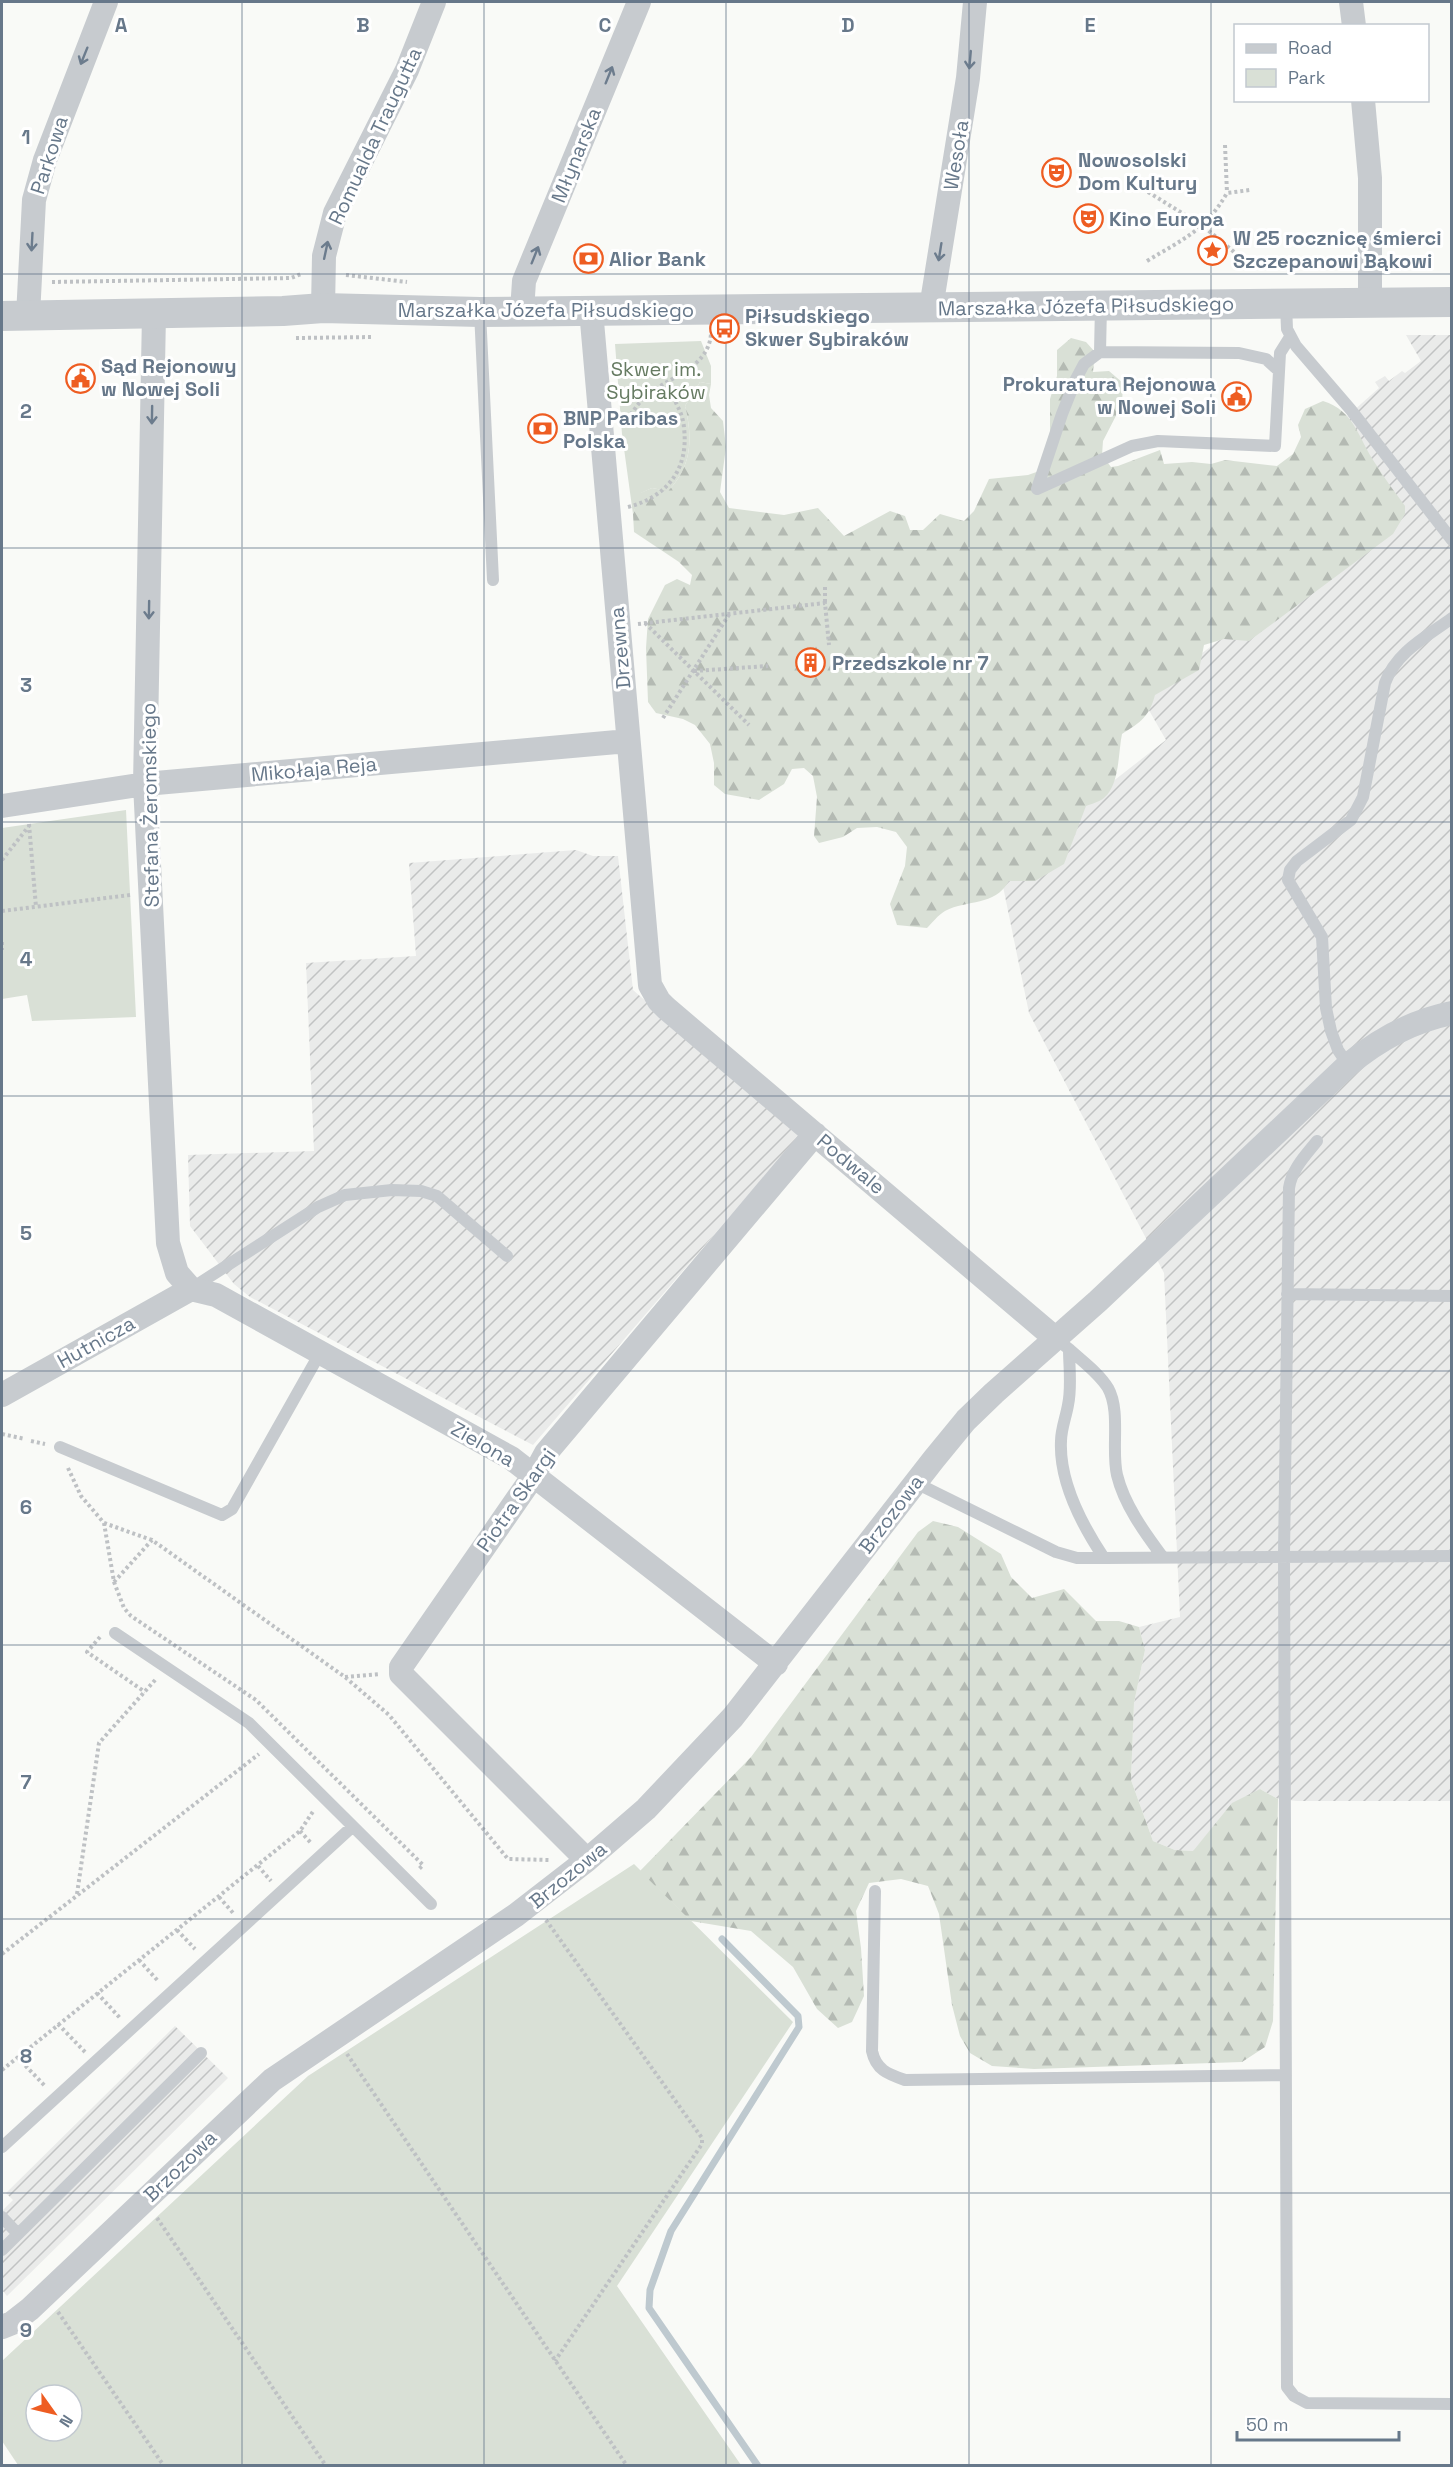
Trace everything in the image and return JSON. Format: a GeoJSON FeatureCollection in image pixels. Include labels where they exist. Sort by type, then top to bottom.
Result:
{"type":"FeatureCollection","features":[{"type":"Feature","properties":{"kind":"street","name":"Parkowa"},"geometry":{"type":"LineString","coordinates":[[15,316],[30,282],[34,200],[45,160],[106,2]]}},
{"type":"Feature","properties":{"kind":"street","name":"Romualda Traugutta"},"geometry":{"type":"LineString","coordinates":[[323,309],[324,256],[334,213],[407,70],[434,2]]}},
{"type":"Feature","properties":{"kind":"street","name":"Młynarska"},"geometry":{"type":"LineString","coordinates":[[522,311],[524,282],[639,2]]}},
{"type":"Feature","properties":{"kind":"street","name":"Wesoła"},"geometry":{"type":"LineString","coordinates":[[931,308],[968,78],[975,2]]}},
{"type":"Feature","properties":{"kind":"street"},"geometry":{"type":"LineString","coordinates":[[1351,2],[1354,24]]}},
{"type":"Feature","properties":{"kind":"street"},"geometry":{"type":"LineString","coordinates":[[1363,102],[1370,178],[1370,302]]}},
{"type":"Feature","properties":{"kind":"street","name":"Marszałka Józefa Piłsudskiego"},"geometry":{"type":"LineString","coordinates":[[15,316],[323,309],[480,312],[1452,302]]}},
{"type":"Feature","properties":{"kind":"street","name":"Drzewna"},"geometry":{"type":"LineString","coordinates":[[591,310],[650,985]]}},
{"type":"Feature","properties":{"kind":"street","name":"Stefana Żeromskiego"},"geometry":{"type":"LineString","coordinates":[[154,314],[145,784],[168,1243],[177,1273],[191,1289]]}},
{"type":"Feature","properties":{"kind":"street","name":"Mikołaja Reja"},"geometry":{"type":"LineString","coordinates":[[10,814],[145,784],[628,741]]}},
{"type":"Feature","properties":{"kind":"street","name":"Podwale"},"geometry":{"type":"LineString","coordinates":[[650,985],[658,1001],[1063,1344]]}},
{"type":"Feature","properties":{"kind":"street","name":"Brzozowa"},"geometry":{"type":"LineString","coordinates":[[2,2327],[21,2318],[265,2086],[335,2036],[464,1952],[533,1903],[645,1809],[733,1718],[966,1420],[994,1393],[1063,1344],[1348,1065],[1366,1050],[1398,1030],[1435,1016],[1452,1013]]}},
{"type":"Feature","properties":{"kind":"street","name":"Piotra Skargi"},"geometry":{"type":"LineString","coordinates":[[587,1860],[401,1674],[403,1661],[534,1475],[546,1453],[815,1134]]}},
{"type":"Feature","properties":{"kind":"street","name":"Zielona"},"geometry":{"type":"LineString","coordinates":[[191,1289],[216,1295],[511,1458],[776,1664]]}},
{"type":"Feature","properties":{"kind":"street","name":"Hutnicza"},"geometry":{"type":"LineString","coordinates":[[2,1395],[191,1289]]}},
{"type":"Feature","properties":{"kind":"lane"},"geometry":{"type":"LineString","coordinates":[[1286,303],[1290,337],[1296,346],[1352,410],[1452,540]]}},
{"type":"Feature","properties":{"kind":"lane"},"geometry":{"type":"LineString","coordinates":[[1100,352],[1101,306]]}},
{"type":"Feature","properties":{"kind":"lane"},"geometry":{"type":"LineString","coordinates":[[480,312],[493,580]]}},
{"type":"Feature","properties":{"kind":"lane"},"geometry":{"type":"LineString","coordinates":[[1278,370],[1266,359],[1239,353],[1100,352],[1084,364],[1076,379],[1062,414],[1038,489],[1132,446],[1158,441],[1275,446],[1280,353],[1290,337]]}},
{"type":"Feature","properties":{"kind":"lane"},"geometry":{"type":"LineString","coordinates":[[1348,1065],[1338,1050],[1330,1031],[1326,1008],[1322,937],[1288,880],[1290,870],[1297,861],[1351,820],[1358,809],[1363,797],[1385,682],[1396,659],[1452,618]]}},
{"type":"Feature","properties":{"kind":"lane"},"geometry":{"type":"LineString","coordinates":[[1317,1141],[1291,1176],[1289,1188],[1284,1556],[1287,2387],[1294,2396],[1307,2403],[1452,2404]]}},
{"type":"Feature","properties":{"kind":"lane"},"geometry":{"type":"LineString","coordinates":[[191,1289],[318,1208],[345,1196],[392,1190],[421,1191],[437,1196],[507,1256]]}},
{"type":"Feature","properties":{"kind":"lane"},"geometry":{"type":"LineString","coordinates":[[1287,1294],[1452,1296]]}},
{"type":"Feature","properties":{"kind":"lane"},"geometry":{"type":"LineString","coordinates":[[1063,1344],[1095,1372],[1108,1389],[1113,1404],[1117,1477],[1135,1516],[1162,1556]]}},
{"type":"Feature","properties":{"kind":"lane"},"geometry":{"type":"LineString","coordinates":[[1063,1344],[1070,1389],[1061,1442],[1062,1465],[1071,1494],[1086,1528],[1104,1558]]}},
{"type":"Feature","properties":{"kind":"lane"},"geometry":{"type":"LineString","coordinates":[[60,1448],[222,1515],[232,1509],[320,1353]]}},
{"type":"Feature","properties":{"kind":"lane"},"geometry":{"type":"LineString","coordinates":[[916,1483],[1056,1552],[1077,1558],[1452,1556]]}},
{"type":"Feature","properties":{"kind":"lane"},"geometry":{"type":"LineString","coordinates":[[115,1633],[249,1723],[431,1904]]}},
{"type":"Feature","properties":{"kind":"lane"},"geometry":{"type":"LineString","coordinates":[[2,2148],[352,1827]]}},
{"type":"Feature","properties":{"kind":"lane"},"geometry":{"type":"LineString","coordinates":[[875,1891],[872,2051],[875,2063],[886,2073],[905,2080],[1286,2075]]}},
{"type":"Feature","properties":{"kind":"lane"},"geometry":{"type":"LineString","coordinates":[[2,2250],[201,2053]]}},
{"type":"Feature","properties":{"kind":"lane"},"geometry":{"type":"LineString","coordinates":[[2,2217],[18,2234]]}},
{"type":"Feature","properties":{"kind":"path"},"geometry":{"type":"LineString","coordinates":[[1147,261],[1203,226],[1218,208],[1227,193],[1225,145]]}},
{"type":"Feature","properties":{"kind":"path"},"geometry":{"type":"LineString","coordinates":[[1227,193],[1250,190]]}},
{"type":"Feature","properties":{"kind":"path"},"geometry":{"type":"LineString","coordinates":[[1148,192],[1203,226],[1252,267]]}},
{"type":"Feature","properties":{"kind":"path"},"geometry":{"type":"LineString","coordinates":[[30,282],[291,278],[303,274]]}},
{"type":"Feature","properties":{"kind":"path"},"geometry":{"type":"LineString","coordinates":[[617,431],[645,396],[666,385],[700,358],[710,344],[711,334]]}},
{"type":"Feature","properties":{"kind":"path"},"geometry":{"type":"LineString","coordinates":[[295,338],[375,337]]}},
{"type":"Feature","properties":{"kind":"path"},"geometry":{"type":"LineString","coordinates":[[623,509],[641,504],[658,495],[670,484],[681,462],[684,427],[680,411],[666,385]]}},
{"type":"Feature","properties":{"kind":"path"},"geometry":{"type":"LineString","coordinates":[[825,587],[828,645]]}},
{"type":"Feature","properties":{"kind":"path"},"geometry":{"type":"LineString","coordinates":[[632,624],[825,603]]}},
{"type":"Feature","properties":{"kind":"path"},"geometry":{"type":"LineString","coordinates":[[663,718],[731,613]]}},
{"type":"Feature","properties":{"kind":"path"},"geometry":{"type":"LineString","coordinates":[[644,623],[749,725]]}},
{"type":"Feature","properties":{"kind":"path"},"geometry":{"type":"LineString","coordinates":[[694,671],[768,666]]}},
{"type":"Feature","properties":{"kind":"path"},"geometry":{"type":"LineString","coordinates":[[10,814],[28,820],[36,906]]}},
{"type":"Feature","properties":{"kind":"path"},"geometry":{"type":"LineString","coordinates":[[2,860],[29,826]]}},
{"type":"Feature","properties":{"kind":"path"},"geometry":{"type":"LineString","coordinates":[[2,911],[137,894]]}},
{"type":"Feature","properties":{"kind":"path"},"geometry":{"type":"LineString","coordinates":[[2,942],[2,950]]}},
{"type":"Feature","properties":{"kind":"path"},"geometry":{"type":"LineString","coordinates":[[2,1434],[25,1439]]}},
{"type":"Feature","properties":{"kind":"path"},"geometry":{"type":"LineString","coordinates":[[31,1441],[60,1448],[81,1496],[104,1523],[152,1540],[345,1677],[389,1715],[508,1859],[559,1860]]}},
{"type":"Feature","properties":{"kind":"path"},"geometry":{"type":"LineString","coordinates":[[104,1523],[114,1582],[124,1608],[131,1616],[256,1700],[423,1865],[407,1881]]}},
{"type":"Feature","properties":{"kind":"path"},"geometry":{"type":"LineString","coordinates":[[114,1582],[152,1540]]}},
{"type":"Feature","properties":{"kind":"path"},"geometry":{"type":"LineString","coordinates":[[77,1896],[99,1743],[167,1668]]}},
{"type":"Feature","properties":{"kind":"path"},"geometry":{"type":"LineString","coordinates":[[345,1677],[382,1674]]}},
{"type":"Feature","properties":{"kind":"path"},"geometry":{"type":"LineString","coordinates":[[2,1954],[271,1745]]}},
{"type":"Feature","properties":{"kind":"path"},"geometry":{"type":"LineString","coordinates":[[2,2070],[300,1831],[315,1808]]}},
{"type":"Feature","properties":{"kind":"path"},"geometry":{"type":"LineString","coordinates":[[258,1866],[271,1881]]}},
{"type":"Feature","properties":{"kind":"path"},"geometry":{"type":"LineString","coordinates":[[219,1897],[232,1911]]}},
{"type":"Feature","properties":{"kind":"path"},"geometry":{"type":"LineString","coordinates":[[533,1903],[702,2138],[702,2144],[555,2361]]}},
{"type":"Feature","properties":{"kind":"path"},"geometry":{"type":"LineString","coordinates":[[177,1930],[196,1951]]}},
{"type":"Feature","properties":{"kind":"path"},"geometry":{"type":"LineString","coordinates":[[139,1960],[158,1982]]}},
{"type":"Feature","properties":{"kind":"path"},"geometry":{"type":"LineString","coordinates":[[97,1994],[120,2018]]}},
{"type":"Feature","properties":{"kind":"path"},"geometry":{"type":"LineString","coordinates":[[58,2024],[85,2052]]}},
{"type":"Feature","properties":{"kind":"path"},"geometry":{"type":"LineString","coordinates":[[335,2036],[627,2466]]}},
{"type":"Feature","properties":{"kind":"path"},"geometry":{"type":"LineString","coordinates":[[17,2057],[46,2087]]}},
{"type":"Feature","properties":{"kind":"path"},"geometry":{"type":"LineString","coordinates":[[144,2200],[326,2466]]}},
{"type":"Feature","properties":{"kind":"path"},"geometry":{"type":"LineString","coordinates":[[46,2295],[164,2466]]}},
{"type":"Feature","properties":{"kind":"shaded area"},"geometry":{"type":"Polygon","coordinates":[[[1406,335],[1451,335],[1451,1801],[1297,1801],[1278,1799],[1260,1789],[1209,1832],[1193,1851],[1175,1850],[1153,1841],[1131,1780],[1134,1703],[1145,1650],[1139,1627],[1180,1617],[1164,1273],[1029,1013],[999,867],[1166,740],[1142,698],[1392,511],[1335,427],[1379,388],[1375,382],[1385,376],[1389,381],[1421,361],[1406,335]]]}},
{"type":"Feature","properties":{"kind":"shaded area"},"geometry":{"type":"Polygon","coordinates":[[[576,850],[593,856],[618,856],[633,990],[800,1135],[533,1445],[250,1297],[234,1284],[190,1226],[188,1155],[314,1151],[306,963],[416,956],[409,863],[576,850]]]}},
{"type":"Feature","properties":{"kind":"shaded area"},"geometry":{"type":"Polygon","coordinates":[[[175,2026],[228,2078],[7,2296],[2,2290],[2,2211],[13,2200],[6,2193],[175,2026]]]}},
{"type":"Feature","properties":{"kind":"green space"},"geometry":{"type":"Polygon","coordinates":[[[1071,338],[1086,342],[1095,352],[1093,372],[1109,371],[1123,383],[1122,404],[1103,441],[1102,455],[1111,467],[1160,450],[1164,464],[1192,462],[1211,464],[1225,460],[1277,466],[1293,454],[1301,437],[1298,425],[1305,409],[1323,401],[1342,411],[1355,426],[1378,469],[1405,506],[1405,514],[1393,534],[1249,641],[1224,639],[1204,645],[1199,670],[1155,695],[1150,709],[1143,718],[1122,734],[1118,768],[1113,785],[1104,798],[1086,806],[1064,864],[1035,881],[1009,881],[996,895],[988,899],[945,911],[927,928],[897,925],[890,904],[905,866],[907,847],[896,832],[877,827],[857,828],[843,837],[819,843],[814,836],[817,797],[813,776],[804,768],[792,769],[784,784],[759,800],[725,794],[714,785],[714,763],[710,744],[695,725],[683,719],[656,713],[648,702],[646,648],[648,619],[665,585],[677,579],[690,585],[692,575],[679,562],[634,532],[633,514],[640,493],[652,488],[668,491],[682,472],[689,441],[685,406],[700,382],[711,384],[709,395],[711,408],[723,421],[726,447],[720,492],[729,508],[784,515],[818,508],[844,536],[890,511],[905,516],[910,530],[923,530],[940,514],[964,521],[974,511],[989,479],[1028,475],[1045,469],[1050,451],[1050,399],[1057,376],[1057,350],[1071,338]]]}},
{"type":"Feature","properties":{"kind":"green space","name":"Skwer im. Sybiraków"},"geometry":{"type":"Polygon","coordinates":[[[701,341],[711,366],[711,384],[700,382],[685,406],[689,429],[689,452],[686,462],[676,482],[668,491],[652,488],[641,493],[633,514],[622,434],[615,344],[701,341]]]}},
{"type":"Feature","properties":{"kind":"green space"},"geometry":{"type":"Polygon","coordinates":[[[126,810],[136,1017],[32,1021],[27,995],[2,999],[2,828],[126,810]]]}},
{"type":"Feature","properties":{"kind":"green space"},"geometry":{"type":"Polygon","coordinates":[[[933,1521],[958,1527],[1001,1554],[1011,1577],[1032,1598],[1064,1589],[1096,1621],[1119,1621],[1139,1627],[1145,1650],[1134,1703],[1131,1780],[1153,1841],[1175,1850],[1193,1851],[1232,1803],[1260,1789],[1278,1799],[1273,2021],[1265,2047],[1242,2062],[1034,2069],[992,2066],[970,2053],[960,2036],[952,2005],[939,1914],[928,1886],[901,1879],[869,1883],[856,1911],[864,1996],[852,2022],[838,2028],[817,2009],[793,1967],[751,1931],[691,1921],[640,1871],[751,1757],[918,1532],[933,1521]]]}},
{"type":"Feature","properties":{"kind":"green space"},"geometry":{"type":"Polygon","coordinates":[[[634,1864],[793,2022],[617,2286],[741,2465],[18,2465],[2,2441],[2,2361],[308,2076],[634,1864]]]}},
{"type":"Feature","properties":{"kind":"waterway"},"geometry":{"type":"LineString","coordinates":[[722,1939],[798,2016],[799,2027],[671,2231],[650,2290],[649,2308],[758,2466]]}},
{"type":"Feature","properties":{"kind":"place","name":"Nowosolski Dom Kultury"},"geometry":{"type":"Point","coordinates":[1057,172]}},
{"type":"Feature","properties":{"kind":"place","name":"Kino Europa"},"geometry":{"type":"Point","coordinates":[1088,219]}},
{"type":"Feature","properties":{"kind":"place","name":"W 25 rocznicę śmierci Szczepanowi Bąkowi"},"geometry":{"type":"Point","coordinates":[1212,250]}},
{"type":"Feature","properties":{"kind":"place","name":"Alior Bank"},"geometry":{"type":"Point","coordinates":[588,259]}},
{"type":"Feature","properties":{"kind":"place","name":"Piłsudskiego Skwer Sybiraków"},"geometry":{"type":"Point","coordinates":[724,328]}},
{"type":"Feature","properties":{"kind":"place","name":"Sąd Rejonowy w Nowej Soli"},"geometry":{"type":"Point","coordinates":[80,378]}},
{"type":"Feature","properties":{"kind":"place","name":"Prokuratura Rejonowa w Nowej Soli"},"geometry":{"type":"Point","coordinates":[1237,396]}},
{"type":"Feature","properties":{"kind":"place","name":"BNP Paribas Polska"},"geometry":{"type":"Point","coordinates":[542,429]}},
{"type":"Feature","properties":{"kind":"place","name":"Przedszkole nr 7"},"geometry":{"type":"Point","coordinates":[811,663]}}]}
